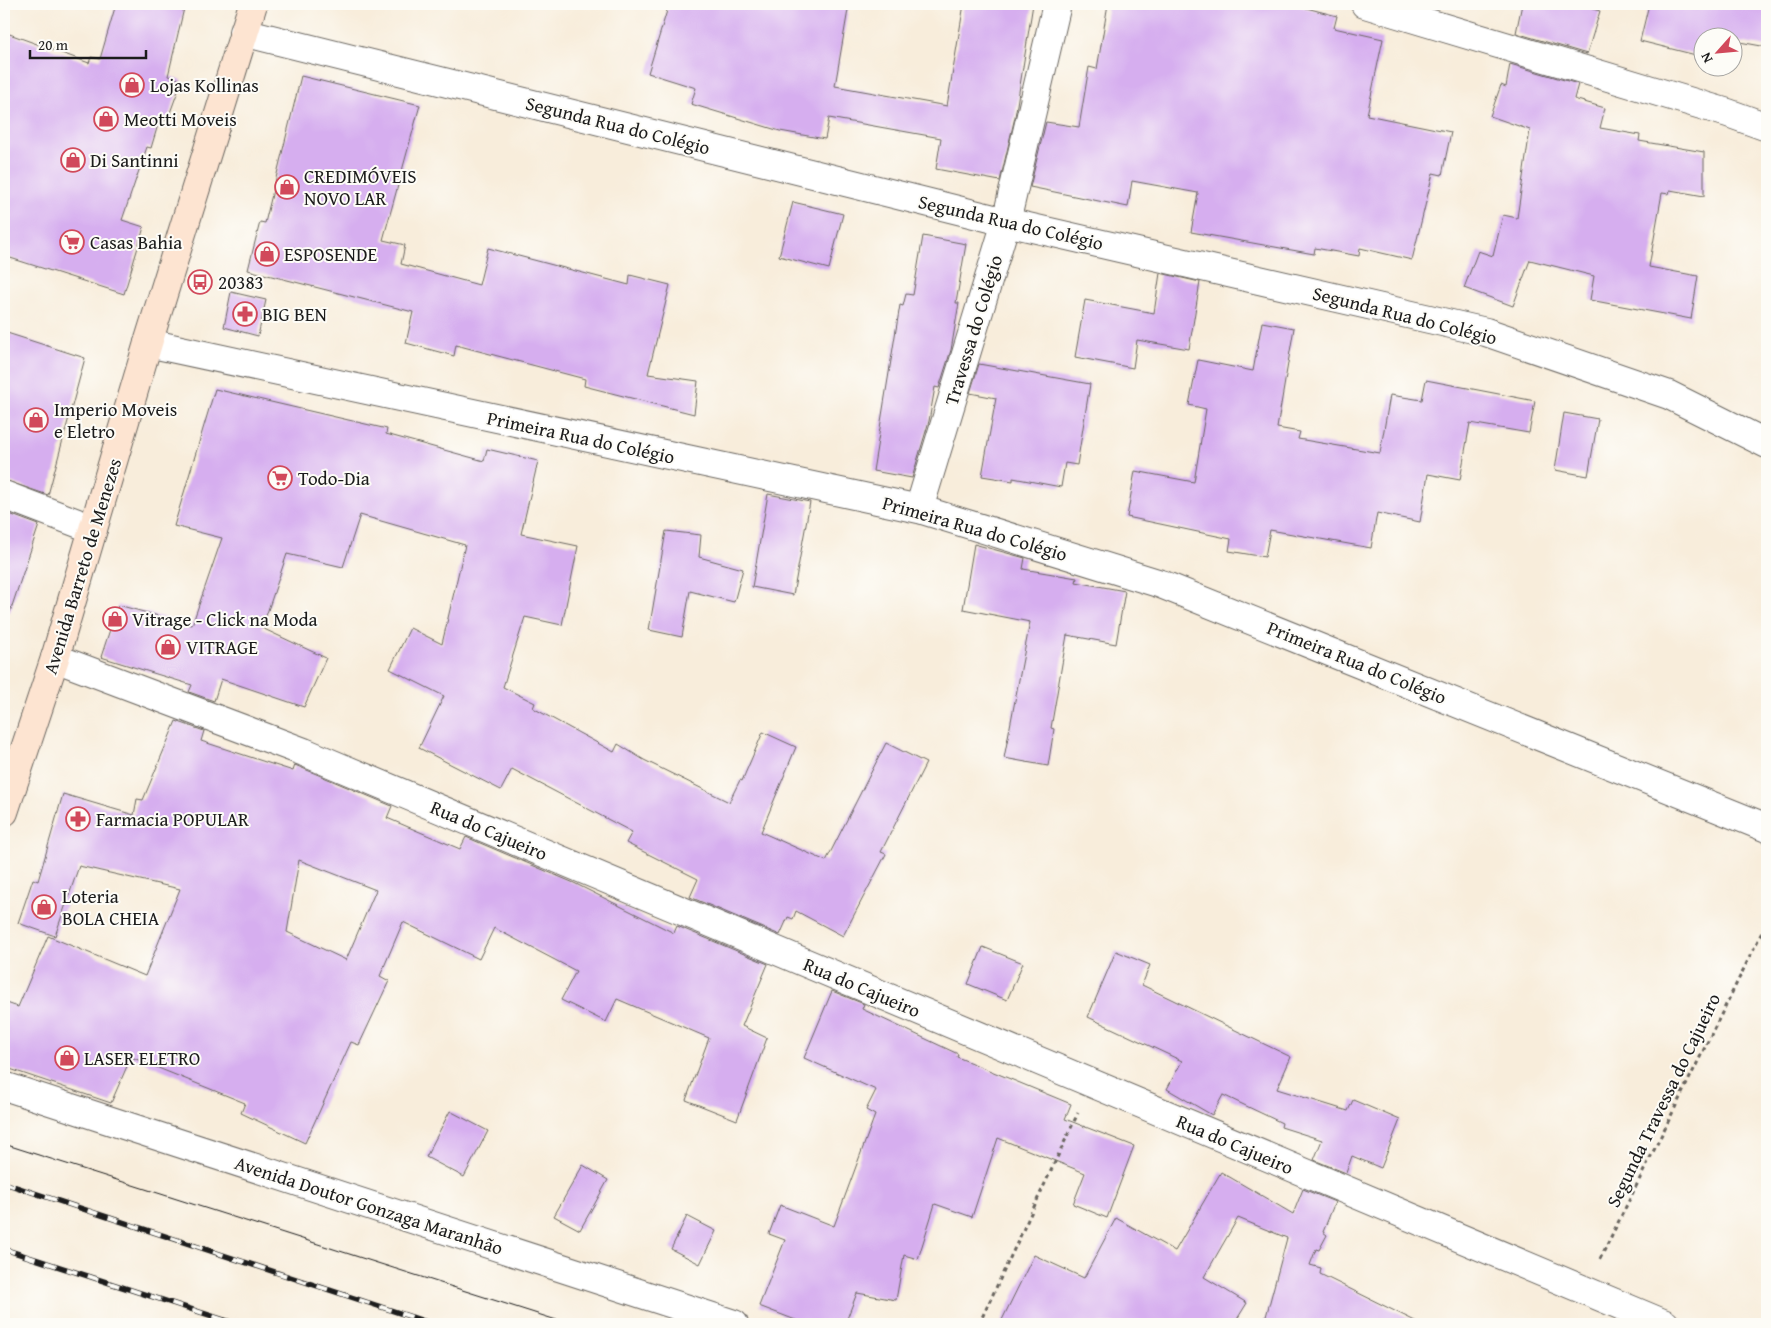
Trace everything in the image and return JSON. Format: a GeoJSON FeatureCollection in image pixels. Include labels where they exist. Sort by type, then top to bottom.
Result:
{"type":"FeatureCollection","features":[{"type":"Feature","properties":{"kind":"main road","name":"Avenida Barreto de Menezes"},"geometry":{"type":"LineString","coordinates":[[4,812],[55,658],[148,343],[253,4]]}},
{"type":"Feature","properties":{"kind":"street","name":"Travessa do Colégio"},"geometry":{"type":"LineString","coordinates":[[919,509],[1006,222],[1057,4]]}},
{"type":"Feature","properties":{"kind":"street"},"geometry":{"type":"LineString","coordinates":[[1365,4],[1728,113],[1767,127]]}},
{"type":"Feature","properties":{"kind":"street","name":"Segunda Rua do Colégio"},"geometry":{"type":"LineString","coordinates":[[243,32],[1006,222],[1486,332],[1669,395],[1767,444]]}},
{"type":"Feature","properties":{"kind":"street","name":"Primeira Rua do Colégio"},"geometry":{"type":"LineString","coordinates":[[148,343],[919,509],[1161,584],[1767,828]]}},
{"type":"Feature","properties":{"kind":"street"},"geometry":{"type":"LineString","coordinates":[[4,495],[93,529]]}},
{"type":"Feature","properties":{"kind":"street","name":"Rua do Cajueiro"},"geometry":{"type":"LineString","coordinates":[[55,658],[304,752],[1665,1324]]}},
{"type":"Feature","properties":{"kind":"street","name":"Avenida Doutor Gonzaga Maranhão"},"geometry":{"type":"LineString","coordinates":[[4,1086],[734,1324]]}},
{"type":"Feature","properties":{"kind":"path","name":"Segunda Travessa do Cajueiro"},"geometry":{"type":"LineString","coordinates":[[1584,1291],[1767,922]]}},
{"type":"Feature","properties":{"kind":"path"},"geometry":{"type":"LineString","coordinates":[[979,1324],[1092,1084]]}},
{"type":"Feature","properties":{"kind":"building"},"geometry":{"type":"Polygon","coordinates":[[[116,4],[185,4],[168,76],[182,80],[167,121],[160,118],[151,148],[147,147],[122,220],[144,227],[124,294],[4,256],[4,32],[89,63],[91,57],[100,59],[116,4]]]}},
{"type":"Feature","properties":{"kind":"building"},"geometry":{"type":"Polygon","coordinates":[[[669,4],[849,4],[835,86],[947,106],[964,4],[1033,4],[1015,117],[1000,181],[936,169],[941,138],[829,118],[825,139],[780,131],[691,104],[696,88],[648,73],[669,4]]]}},
{"type":"Feature","properties":{"kind":"building"},"geometry":{"type":"Polygon","coordinates":[[[1108,4],[1291,4],[1337,16],[1334,28],[1383,39],[1367,115],[1451,132],[1442,175],[1433,173],[1412,260],[1360,248],[1359,256],[1315,248],[1314,254],[1191,232],[1198,193],[1132,181],[1128,207],[1030,187],[1046,122],[1079,127],[1089,67],[1097,69],[1108,4]]]}},
{"type":"Feature","properties":{"kind":"building"},"geometry":{"type":"Polygon","coordinates":[[[1522,4],[1575,4],[1600,11],[1587,54],[1516,33],[1522,4]]]}},
{"type":"Feature","properties":{"kind":"building"},"geometry":{"type":"Polygon","coordinates":[[[1649,4],[1767,4],[1767,47],[1744,43],[1744,28],[1694,28],[1694,54],[1640,41],[1649,4]]]}},
{"type":"Feature","properties":{"kind":"building"},"geometry":{"type":"Polygon","coordinates":[[[1510,64],[1578,84],[1574,99],[1605,108],[1600,128],[1640,135],[1639,141],[1704,152],[1704,196],[1670,190],[1669,194],[1662,193],[1649,267],[1698,276],[1691,319],[1590,300],[1594,276],[1530,260],[1513,306],[1464,288],[1478,251],[1493,256],[1503,215],[1517,218],[1530,130],[1490,116],[1501,85],[1506,87],[1510,64]]]}},
{"type":"Feature","properties":{"kind":"building"},"geometry":{"type":"Polygon","coordinates":[[[301,76],[420,105],[383,240],[405,245],[401,264],[479,285],[488,248],[629,285],[630,275],[670,285],[648,374],[698,381],[694,414],[584,386],[585,379],[456,345],[454,356],[406,343],[413,312],[248,270],[260,222],[265,223],[301,76]]]}},
{"type":"Feature","properties":{"kind":"building"},"geometry":{"type":"Polygon","coordinates":[[[793,202],[843,214],[829,269],[779,256],[793,202]]]}},
{"type":"Feature","properties":{"kind":"building"},"geometry":{"type":"Polygon","coordinates":[[[923,236],[966,244],[956,303],[959,303],[951,350],[939,388],[935,387],[929,421],[912,478],[873,471],[900,305],[903,306],[906,294],[913,295],[923,236]]]}},
{"type":"Feature","properties":{"kind":"building"},"geometry":{"type":"Polygon","coordinates":[[[1160,273],[1200,282],[1189,349],[1137,340],[1133,368],[1075,357],[1085,300],[1154,313],[1160,273]]]}},
{"type":"Feature","properties":{"kind":"building","name":"BIG BEN"},"geometry":{"type":"Polygon","coordinates":[[[231,292],[266,300],[258,336],[224,327],[231,292]]]}},
{"type":"Feature","properties":{"kind":"building"},"geometry":{"type":"Polygon","coordinates":[[[1262,322],[1294,328],[1277,428],[1300,432],[1298,439],[1380,453],[1390,395],[1422,400],[1426,380],[1535,401],[1529,433],[1470,423],[1460,480],[1428,474],[1420,522],[1377,513],[1371,548],[1270,530],[1265,557],[1229,551],[1231,539],[1127,517],[1135,471],[1194,482],[1206,409],[1189,405],[1198,360],[1253,371],[1262,322]]]}},
{"type":"Feature","properties":{"kind":"building","name":"Imperio Moveis e Eletro"},"geometry":{"type":"Polygon","coordinates":[[[4,332],[85,358],[48,495],[4,480],[4,332]]]}},
{"type":"Feature","properties":{"kind":"building"},"geometry":{"type":"Polygon","coordinates":[[[979,364],[1090,384],[1077,465],[1065,463],[1061,487],[1013,478],[1013,481],[982,476],[996,398],[970,393],[979,364]]]}},
{"type":"Feature","properties":{"kind":"building"},"geometry":{"type":"Polygon","coordinates":[[[215,389],[387,429],[386,434],[484,461],[487,449],[538,461],[521,534],[578,546],[562,625],[525,617],[503,687],[535,703],[533,708],[614,752],[618,744],[644,760],[729,802],[740,780],[742,781],[763,732],[796,747],[761,832],[826,861],[886,743],[926,763],[881,852],[886,854],[843,936],[796,911],[793,919],[788,917],[780,935],[690,897],[698,879],[626,843],[632,832],[512,769],[501,790],[419,748],[444,696],[390,669],[410,628],[442,644],[465,545],[360,515],[343,567],[287,554],[262,628],[326,658],[304,707],[221,679],[214,701],[189,692],[192,685],[101,657],[118,605],[192,625],[222,538],[174,526],[215,389]]]}},
{"type":"Feature","properties":{"kind":"building"},"geometry":{"type":"Polygon","coordinates":[[[1564,413],[1598,419],[1588,476],[1555,470],[1564,413]]]}},
{"type":"Feature","properties":{"kind":"building"},"geometry":{"type":"Polygon","coordinates":[[[768,494],[810,502],[793,595],[752,587],[768,494]]]}},
{"type":"Feature","properties":{"kind":"building"},"geometry":{"type":"Polygon","coordinates":[[[4,512],[39,525],[10,612],[4,611],[4,512]]]}},
{"type":"Feature","properties":{"kind":"building"},"geometry":{"type":"Polygon","coordinates":[[[666,531],[701,535],[699,557],[743,569],[734,602],[690,591],[682,637],[649,630],[666,531]]]}},
{"type":"Feature","properties":{"kind":"building"},"geometry":{"type":"Polygon","coordinates":[[[974,544],[1025,558],[1023,569],[1077,578],[1076,582],[1125,591],[1116,644],[1067,635],[1051,728],[1054,729],[1048,766],[1004,758],[1030,622],[963,609],[974,544]]]}},
{"type":"Feature","properties":{"kind":"building"},"geometry":{"type":"Polygon","coordinates":[[[176,721],[204,731],[201,741],[293,771],[295,765],[392,806],[387,818],[460,849],[466,837],[574,883],[674,933],[677,926],[768,964],[742,1026],[767,1038],[737,1120],[686,1100],[709,1038],[617,999],[606,1022],[561,1000],[576,971],[494,928],[479,959],[403,922],[380,976],[389,981],[359,1045],[351,1042],[305,1143],[241,1113],[245,1103],[131,1057],[111,1103],[4,1067],[4,1002],[18,1007],[48,936],[145,976],[180,889],[79,866],[55,936],[18,923],[33,879],[38,881],[63,794],[134,815],[137,799],[143,800],[176,721]],[[299,860],[287,932],[346,960],[376,890],[299,860]]]}},
{"type":"Feature","properties":{"kind":"building"},"geometry":{"type":"Polygon","coordinates":[[[983,947],[1023,963],[1007,1000],[968,984],[983,947]]]}},
{"type":"Feature","properties":{"kind":"building"},"geometry":{"type":"Polygon","coordinates":[[[1116,951],[1150,965],[1142,985],[1291,1057],[1277,1089],[1348,1111],[1353,1100],[1400,1120],[1381,1168],[1352,1156],[1346,1173],[1314,1160],[1322,1140],[1281,1127],[1282,1123],[1223,1095],[1212,1115],[1167,1089],[1182,1061],[1088,1017],[1116,951]]]}},
{"type":"Feature","properties":{"kind":"building"},"geometry":{"type":"Polygon","coordinates":[[[832,991],[864,1004],[862,1009],[958,1054],[957,1057],[1071,1104],[1065,1119],[1134,1146],[1107,1218],[1073,1204],[1085,1173],[998,1138],[972,1217],[935,1204],[918,1259],[904,1255],[896,1300],[857,1293],[845,1324],[806,1324],[759,1306],[785,1240],[769,1234],[780,1205],[834,1226],[875,1115],[866,1110],[876,1090],[804,1058],[832,991]]]}},
{"type":"Feature","properties":{"kind":"building"},"geometry":{"type":"Polygon","coordinates":[[[450,1111],[488,1131],[464,1177],[426,1157],[450,1111]]]}},
{"type":"Feature","properties":{"kind":"building"},"geometry":{"type":"Polygon","coordinates":[[[583,1165],[608,1180],[580,1230],[554,1216],[583,1165]]]}},
{"type":"Feature","properties":{"kind":"building"},"geometry":{"type":"Polygon","coordinates":[[[1221,1172],[1293,1214],[1303,1189],[1335,1202],[1323,1232],[1327,1235],[1319,1250],[1316,1249],[1310,1265],[1321,1268],[1320,1274],[1421,1324],[1264,1324],[1287,1238],[1238,1218],[1204,1277],[1247,1303],[1234,1324],[1000,1324],[1034,1255],[1084,1278],[1116,1218],[1175,1251],[1221,1172]]]}},
{"type":"Feature","properties":{"kind":"building"},"geometry":{"type":"Polygon","coordinates":[[[687,1216],[716,1231],[700,1264],[671,1249],[687,1216]]]}},
{"type":"Feature","properties":{"kind":"tram line"},"geometry":{"type":"LineString","coordinates":[[4,1144],[569,1324]]}},
{"type":"Feature","properties":{"kind":"railway"},"geometry":{"type":"LineString","coordinates":[[4,1183],[433,1324]]}},
{"type":"Feature","properties":{"kind":"railway"},"geometry":{"type":"LineString","coordinates":[[4,1249],[237,1324]]}},
{"type":"Feature","properties":{"kind":"place","name":"Lojas Kollinas"},"geometry":{"type":"Point","coordinates":[132,85]}},
{"type":"Feature","properties":{"kind":"place","name":"Meotti Moveis"},"geometry":{"type":"Point","coordinates":[106,119]}},
{"type":"Feature","properties":{"kind":"place","name":"Di Santinni"},"geometry":{"type":"Point","coordinates":[73,160]}},
{"type":"Feature","properties":{"kind":"place","name":"CREDIMÓVEIS NOVO LAR"},"geometry":{"type":"Point","coordinates":[287,187]}},
{"type":"Feature","properties":{"kind":"place","name":"Casas Bahia"},"geometry":{"type":"Point","coordinates":[72,242]}},
{"type":"Feature","properties":{"kind":"place","name":"ESPOSENDE"},"geometry":{"type":"Point","coordinates":[267,254]}},
{"type":"Feature","properties":{"kind":"place","name":"20383"},"geometry":{"type":"Point","coordinates":[200,282]}},
{"type":"Feature","properties":{"kind":"place","name":"BIG BEN"},"geometry":{"type":"Point","coordinates":[245,314]}},
{"type":"Feature","properties":{"kind":"place","name":"Imperio Moveis e Eletro"},"geometry":{"type":"Point","coordinates":[36,420]}},
{"type":"Feature","properties":{"kind":"place","name":"Todo-Dia"},"geometry":{"type":"Point","coordinates":[280,478]}},
{"type":"Feature","properties":{"kind":"place","name":"Vitrage - Click na Moda"},"geometry":{"type":"Point","coordinates":[115,619]}},
{"type":"Feature","properties":{"kind":"place","name":"VITRAGE"},"geometry":{"type":"Point","coordinates":[168,647]}},
{"type":"Feature","properties":{"kind":"place","name":"Farmacia POPULAR"},"geometry":{"type":"Point","coordinates":[78,819]}},
{"type":"Feature","properties":{"kind":"place","name":"Loteria BOLA CHEIA"},"geometry":{"type":"Point","coordinates":[44,907]}},
{"type":"Feature","properties":{"kind":"place","name":"LASER ELETRO"},"geometry":{"type":"Point","coordinates":[67,1058]}}]}
